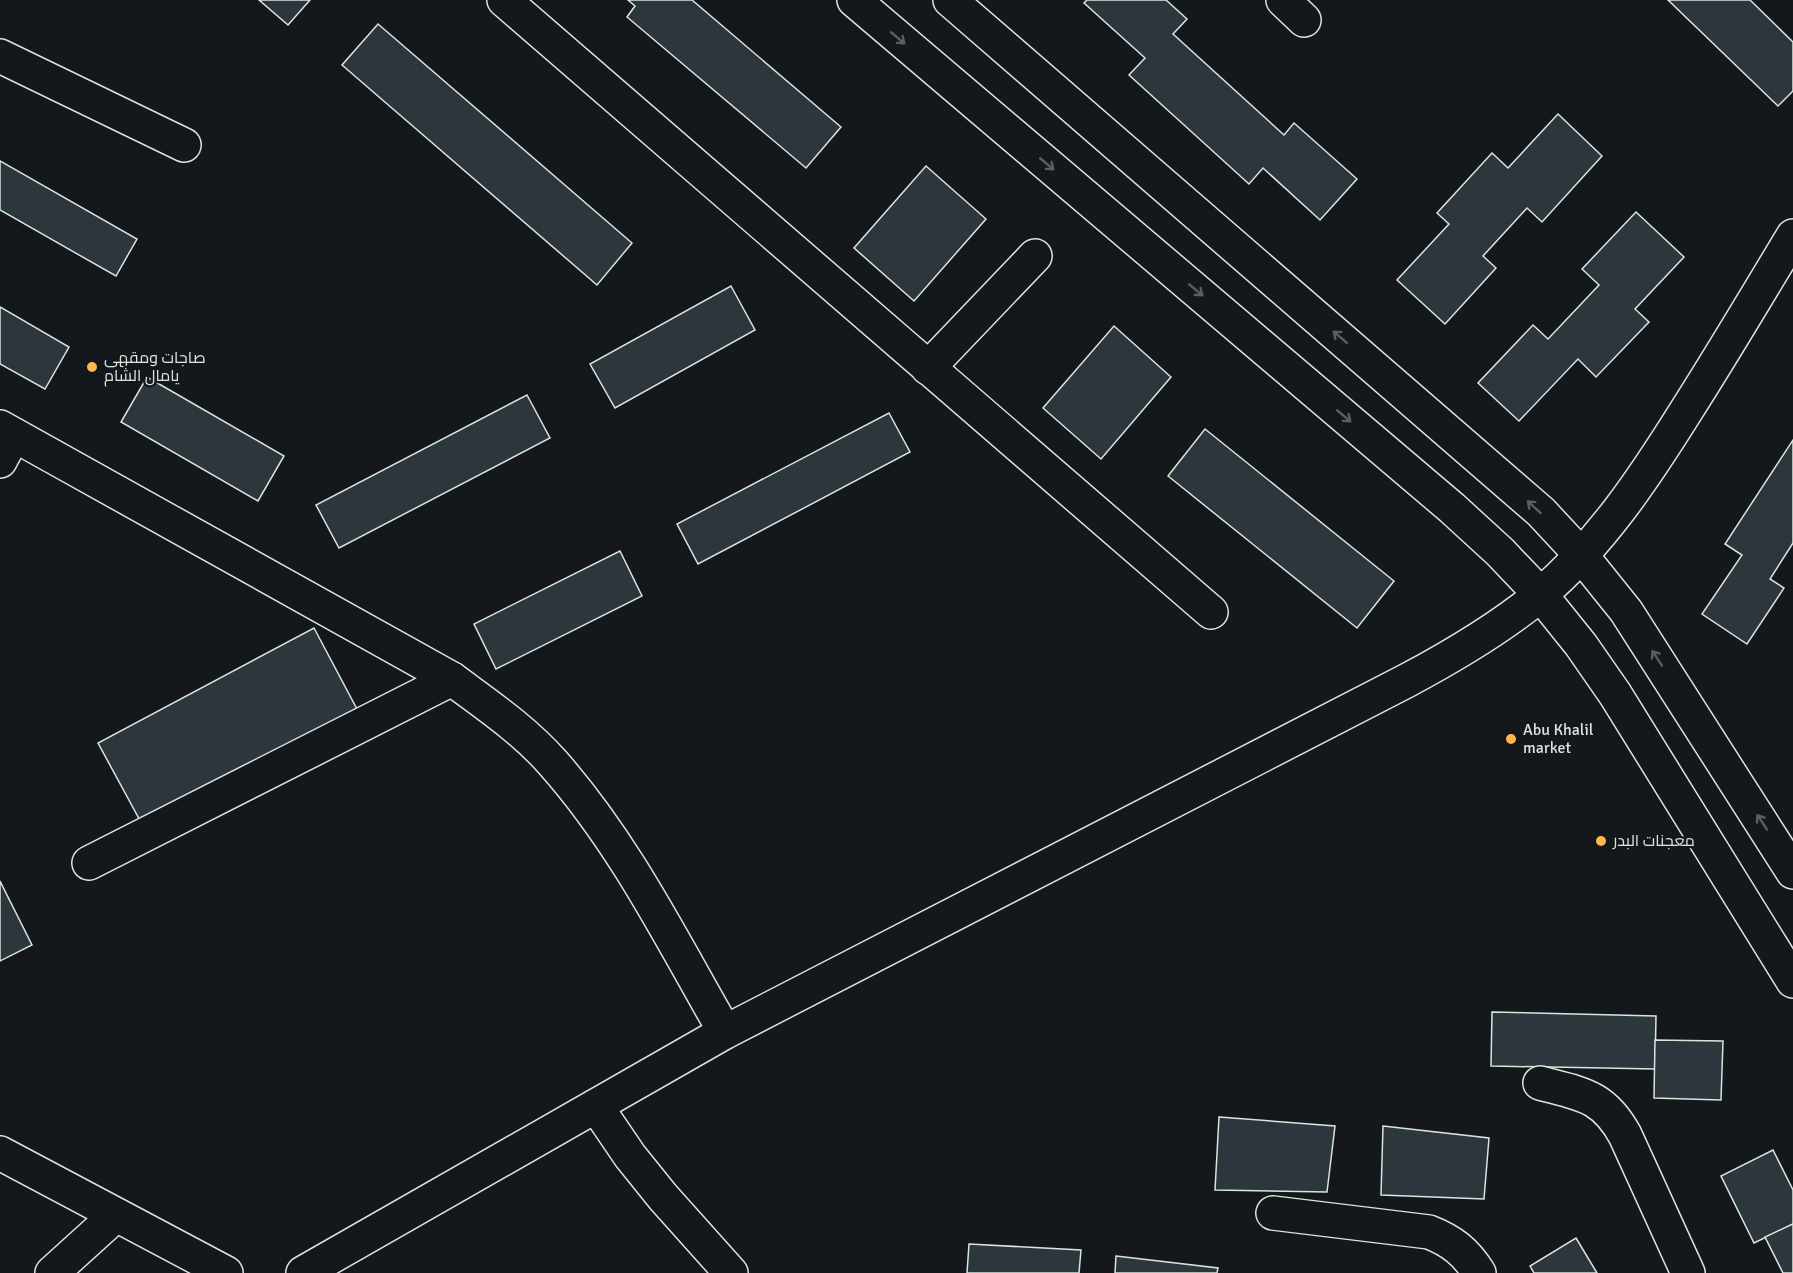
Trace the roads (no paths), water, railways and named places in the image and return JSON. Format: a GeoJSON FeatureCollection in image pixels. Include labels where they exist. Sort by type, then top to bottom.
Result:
{"type":"FeatureCollection","features":[{"type":"Feature","properties":{"kind":"street"},"geometry":{"type":"LineString","coordinates":[[504,0],[1211,612]]}},
{"type":"Feature","properties":{"kind":"street"},"geometry":{"type":"LineString","coordinates":[[854,0],[1452,508],[1500,552],[1540,594],[1581,645],[1615,694],[1793,981]]}},
{"type":"Feature","properties":{"kind":"street"},"geometry":{"type":"LineString","coordinates":[[950,0],[1540,512],[1581,555],[1626,611],[1793,872]]}},
{"type":"Feature","properties":{"kind":"street"},"geometry":{"type":"LineString","coordinates":[[0,56],[184,145]]}},
{"type":"Feature","properties":{"kind":"street"},"geometry":{"type":"LineString","coordinates":[[303,1273],[724,1032],[1406,681],[1453,656],[1498,627],[1540,594],[1581,555],[1613,519],[1642,480],[1793,236]]}},
{"type":"Feature","properties":{"kind":"street"},"geometry":{"type":"LineString","coordinates":[[928,368],[1035,256]]}},
{"type":"Feature","properties":{"kind":"street"},"geometry":{"type":"LineString","coordinates":[[5,441],[452,679],[515,726],[553,762],[618,848],[649,898],[724,1032]]}},
{"type":"Feature","properties":{"kind":"street"},"geometry":{"type":"LineString","coordinates":[[89,863],[452,679]]}},
{"type":"Feature","properties":{"kind":"street"},"geometry":{"type":"LineString","coordinates":[[1540,1083],[1580,1093],[1599,1102],[1615,1116],[1688,1273]]}},
{"type":"Feature","properties":{"kind":"street"},"geometry":{"type":"LineString","coordinates":[[596,1106],[630,1156],[663,1197],[731,1273]]}},
{"type":"Feature","properties":{"kind":"street"},"geometry":{"type":"LineString","coordinates":[[0,1153],[226,1273]]}},
{"type":"Feature","properties":{"kind":"street"},"geometry":{"type":"LineString","coordinates":[[1273,1213],[1429,1232],[1458,1247],[1479,1273]]}},
{"type":"Feature","properties":{"kind":"street"},"geometry":{"type":"LineString","coordinates":[[52,1273],[116,1215]]}},
{"type":"Feature","properties":{"kind":"place","name":"صاجات ومقهى يامال الشام"},"geometry":{"type":"Point","coordinates":[92,367]}},
{"type":"Feature","properties":{"kind":"place","name":"Abu Khalil market"},"geometry":{"type":"Point","coordinates":[1511,739]}},
{"type":"Feature","properties":{"kind":"place","name":"معجنات البدر"},"geometry":{"type":"Point","coordinates":[1601,841]}}]}
